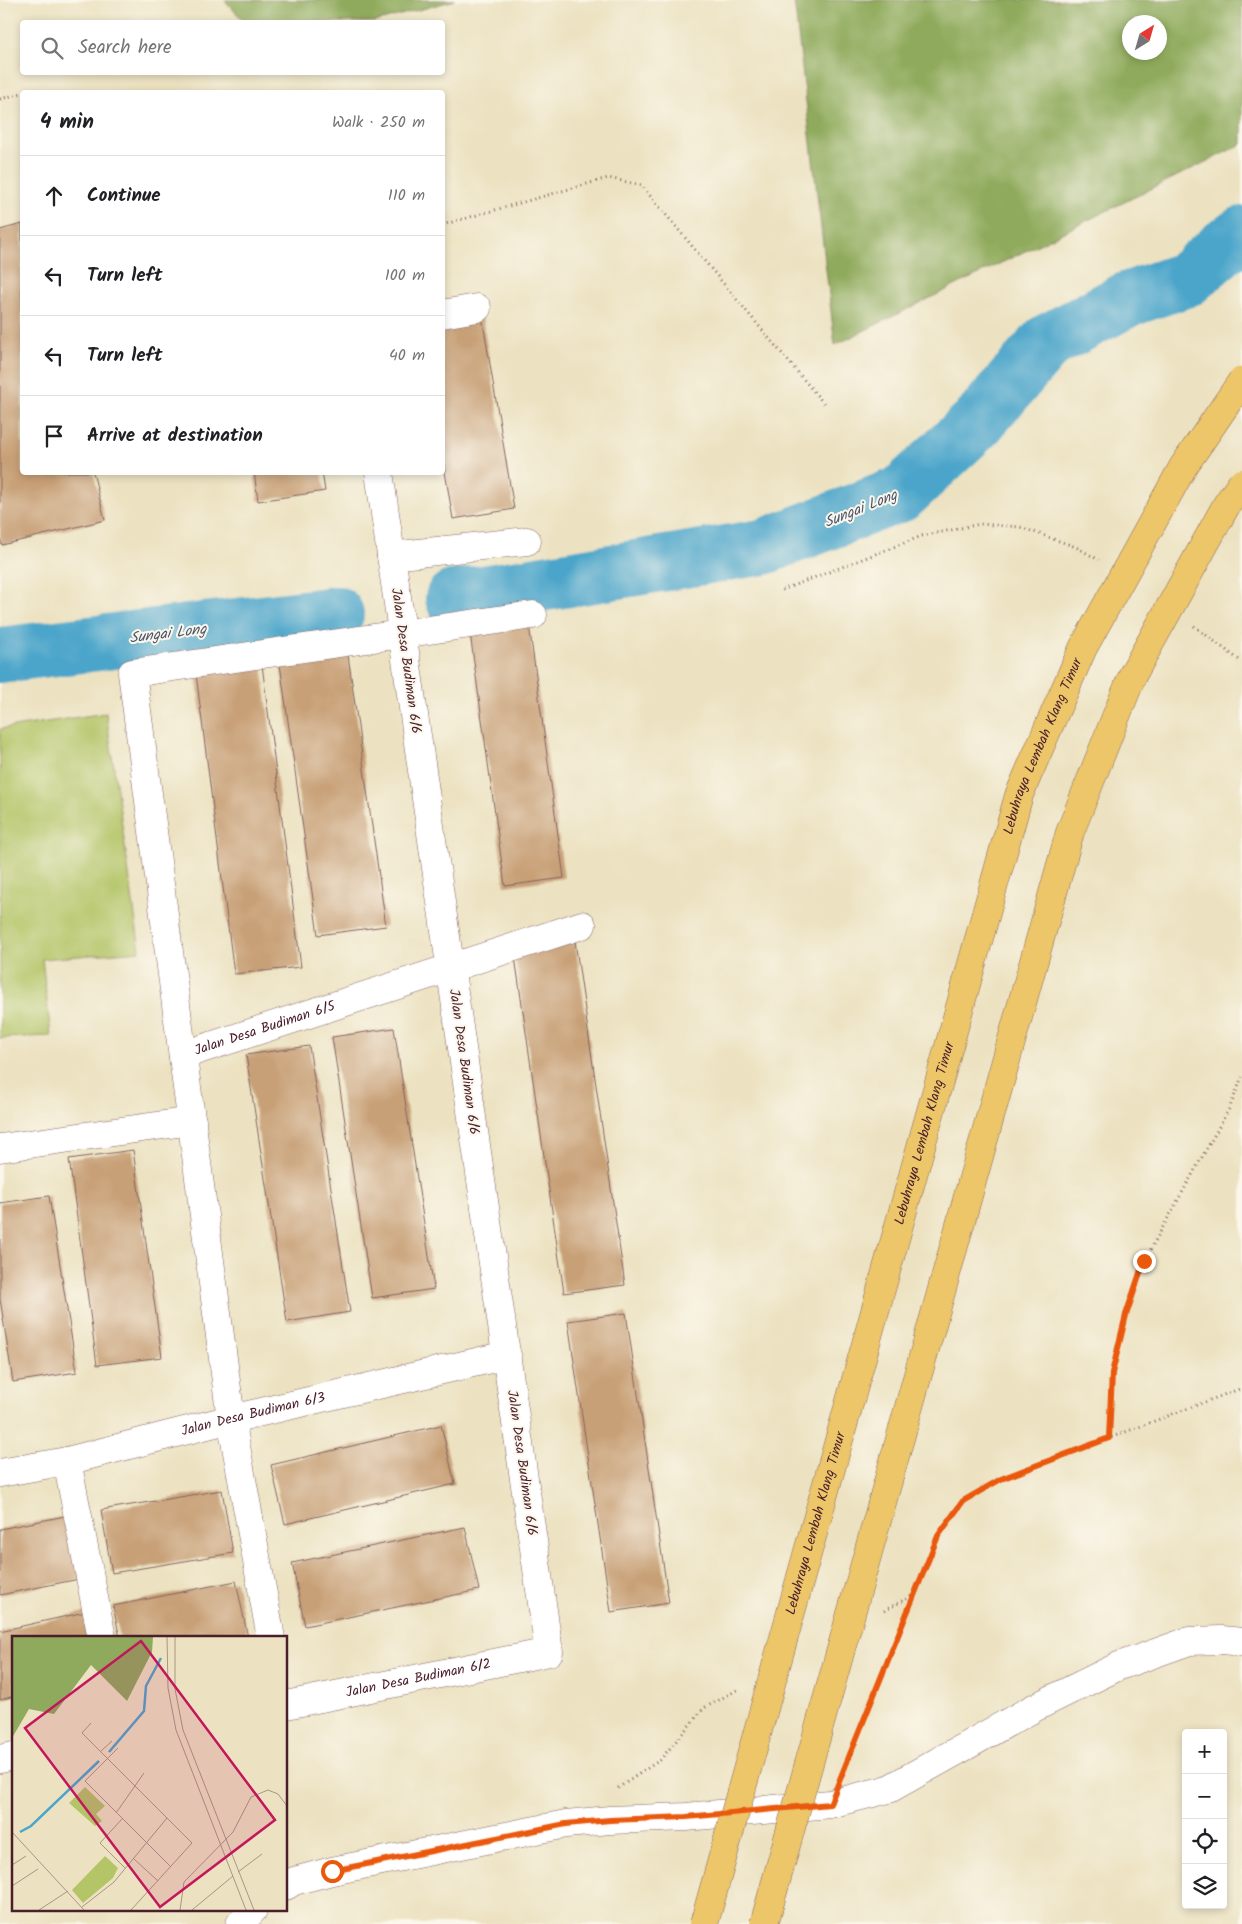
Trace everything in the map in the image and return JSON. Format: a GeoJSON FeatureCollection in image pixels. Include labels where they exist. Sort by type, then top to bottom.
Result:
{"type":"FeatureCollection","features":[{"type":"Feature","properties":{"kind":"highway","name":"Lebuhraya Lembah Klang Timur"},"geometry":{"type":"LineString","coordinates":[[704,1924],[1018,795],[1083,648],[1183,467],[1242,381]]}},
{"type":"Feature","properties":{"kind":"highway"},"geometry":{"type":"LineString","coordinates":[[764,1924],[1070,832],[1133,674],[1227,504],[1242,483]]}},
{"type":"Feature","properties":{"kind":"street"},"geometry":{"type":"LineString","coordinates":[[445,313],[477,308]]}},
{"type":"Feature","properties":{"kind":"street","name":"Jalan Desa Budiman 6/6"},"geometry":{"type":"LineString","coordinates":[[379,475],[550,1652]]}},
{"type":"Feature","properties":{"kind":"street"},"geometry":{"type":"LineString","coordinates":[[391,556],[527,541]]}},
{"type":"Feature","properties":{"kind":"street"},"geometry":{"type":"LineString","coordinates":[[183,1055],[132,673],[533,615]]}},
{"type":"Feature","properties":{"kind":"street","name":"Jalan Desa Budiman 6/5"},"geometry":{"type":"LineString","coordinates":[[271,1636],[231,1418],[183,1055],[582,925]]}},
{"type":"Feature","properties":{"kind":"street"},"geometry":{"type":"LineString","coordinates":[[0,1148],[192,1122]]}},
{"type":"Feature","properties":{"kind":"street","name":"Jalan Desa Budiman 6/3"},"geometry":{"type":"LineString","coordinates":[[0,1474],[67,1461],[231,1418],[507,1355]]}},
{"type":"Feature","properties":{"kind":"street"},"geometry":{"type":"LineString","coordinates":[[67,1461],[102,1636]]}},
{"type":"Feature","properties":{"kind":"street"},"geometry":{"type":"LineString","coordinates":[[288,1885],[294,1881],[332,1871],[566,1824],[686,1817],[830,1804],[889,1789],[1034,1708],[1119,1666],[1189,1641],[1222,1640],[1242,1642]]}},
{"type":"Feature","properties":{"kind":"street","name":"Jalan Desa Budiman 6/2"},"geometry":{"type":"LineString","coordinates":[[288,1705],[550,1652]]}},
{"type":"Feature","properties":{"kind":"street"},"geometry":{"type":"LineString","coordinates":[[240,1924],[252,1912]]}},
{"type":"Feature","properties":{"kind":"path"},"geometry":{"type":"LineString","coordinates":[[0,99],[20,94]]}},
{"type":"Feature","properties":{"kind":"path"},"geometry":{"type":"LineString","coordinates":[[445,224],[608,178],[641,185],[824,404]]}},
{"type":"Feature","properties":{"kind":"path"},"geometry":{"type":"LineString","coordinates":[[782,590],[922,536],[980,524],[1020,528],[1076,547],[1101,561]]}},
{"type":"Feature","properties":{"kind":"path"},"geometry":{"type":"LineString","coordinates":[[1188,622],[1242,662]]}},
{"type":"Feature","properties":{"kind":"path"},"geometry":{"type":"LineString","coordinates":[[1109,1438],[1112,1373],[1126,1315],[1144,1261],[1230,1107],[1242,1076]]}},
{"type":"Feature","properties":{"kind":"path"},"geometry":{"type":"LineString","coordinates":[[830,1804],[938,1536],[963,1501],[1001,1479],[1242,1388]]}},
{"type":"Feature","properties":{"kind":"green space"},"geometry":{"type":"Polygon","coordinates":[[[224,0],[455,0],[382,20],[243,20],[224,0]]]}},
{"type":"Feature","properties":{"kind":"green space"},"geometry":{"type":"Polygon","coordinates":[[[794,0],[1242,0],[1242,144],[835,345],[794,0]]]}},
{"type":"Feature","properties":{"kind":"green space"},"geometry":{"type":"Polygon","coordinates":[[[106,713],[140,951],[42,959],[51,1036],[0,1038],[0,729],[106,713]]]}},
{"type":"Feature","properties":{"kind":"building"},"geometry":{"type":"Polygon","coordinates":[[[20,225],[20,475],[94,475],[105,520],[2,545],[0,537],[0,230],[20,225]]]}},
{"type":"Feature","properties":{"kind":"building"},"geometry":{"type":"Polygon","coordinates":[[[482,316],[514,509],[453,519],[445,472],[445,322],[482,316]]]}},
{"type":"Feature","properties":{"kind":"building"},"geometry":{"type":"Polygon","coordinates":[[[254,475],[322,475],[325,491],[258,501],[254,475]]]}},
{"type":"Feature","properties":{"kind":"building"},"geometry":{"type":"Polygon","coordinates":[[[529,625],[564,878],[505,886],[470,633],[529,625]]]}},
{"type":"Feature","properties":{"kind":"building"},"geometry":{"type":"Polygon","coordinates":[[[347,648],[386,926],[318,935],[279,657],[347,648]]]}},
{"type":"Feature","properties":{"kind":"building"},"geometry":{"type":"Polygon","coordinates":[[[261,657],[301,967],[234,974],[195,666],[261,657]]]}},
{"type":"Feature","properties":{"kind":"building"},"geometry":{"type":"Polygon","coordinates":[[[575,941],[625,1285],[564,1293],[514,950],[575,941]]]}},
{"type":"Feature","properties":{"kind":"building"},"geometry":{"type":"Polygon","coordinates":[[[394,1028],[434,1289],[372,1298],[332,1037],[394,1028]]]}},
{"type":"Feature","properties":{"kind":"building"},"geometry":{"type":"Polygon","coordinates":[[[309,1046],[350,1312],[287,1322],[246,1055],[309,1046]]]}},
{"type":"Feature","properties":{"kind":"building"},"geometry":{"type":"Polygon","coordinates":[[[133,1150],[162,1357],[97,1365],[69,1159],[133,1150]]]}},
{"type":"Feature","properties":{"kind":"building"},"geometry":{"type":"Polygon","coordinates":[[[49,1196],[77,1372],[13,1382],[0,1299],[0,1203],[49,1196]]]}},
{"type":"Feature","properties":{"kind":"building"},"geometry":{"type":"Polygon","coordinates":[[[626,1313],[669,1603],[611,1612],[568,1321],[626,1313]]]}},
{"type":"Feature","properties":{"kind":"building"},"geometry":{"type":"Polygon","coordinates":[[[441,1425],[455,1484],[285,1524],[271,1465],[441,1425]]]}},
{"type":"Feature","properties":{"kind":"building"},"geometry":{"type":"Polygon","coordinates":[[[222,1490],[233,1553],[112,1573],[101,1510],[222,1490]]]}},
{"type":"Feature","properties":{"kind":"building"},"geometry":{"type":"Polygon","coordinates":[[[70,1515],[84,1578],[0,1595],[0,1529],[70,1515]]]}},
{"type":"Feature","properties":{"kind":"building"},"geometry":{"type":"Polygon","coordinates":[[[465,1527],[479,1590],[305,1626],[292,1563],[465,1527]]]}},
{"type":"Feature","properties":{"kind":"building"},"geometry":{"type":"Polygon","coordinates":[[[236,1581],[248,1636],[120,1636],[113,1606],[236,1581]]]}},
{"type":"Feature","properties":{"kind":"building"},"geometry":{"type":"Polygon","coordinates":[[[85,1612],[91,1636],[12,1636],[12,1697],[0,1700],[0,1631],[85,1612]]]}},
{"type":"Feature","properties":{"kind":"waterway","name":"Sungai Long"},"geometry":{"type":"LineString","coordinates":[[453,598],[763,547],[901,494],[977,423],[1047,342],[1126,300],[1187,279],[1242,234]]}},
{"type":"Feature","properties":{"kind":"waterway","name":"Sungai Long"},"geometry":{"type":"LineString","coordinates":[[0,655],[336,614]]}},
{"type":"Feature","properties":{"kind":"route"},"geometry":{"type":"LineString","coordinates":[[332,1871],[566,1824],[686,1817],[830,1804],[938,1536],[963,1501],[1001,1479],[1109,1438],[1112,1373],[1126,1315],[1144,1261]]}}]}
